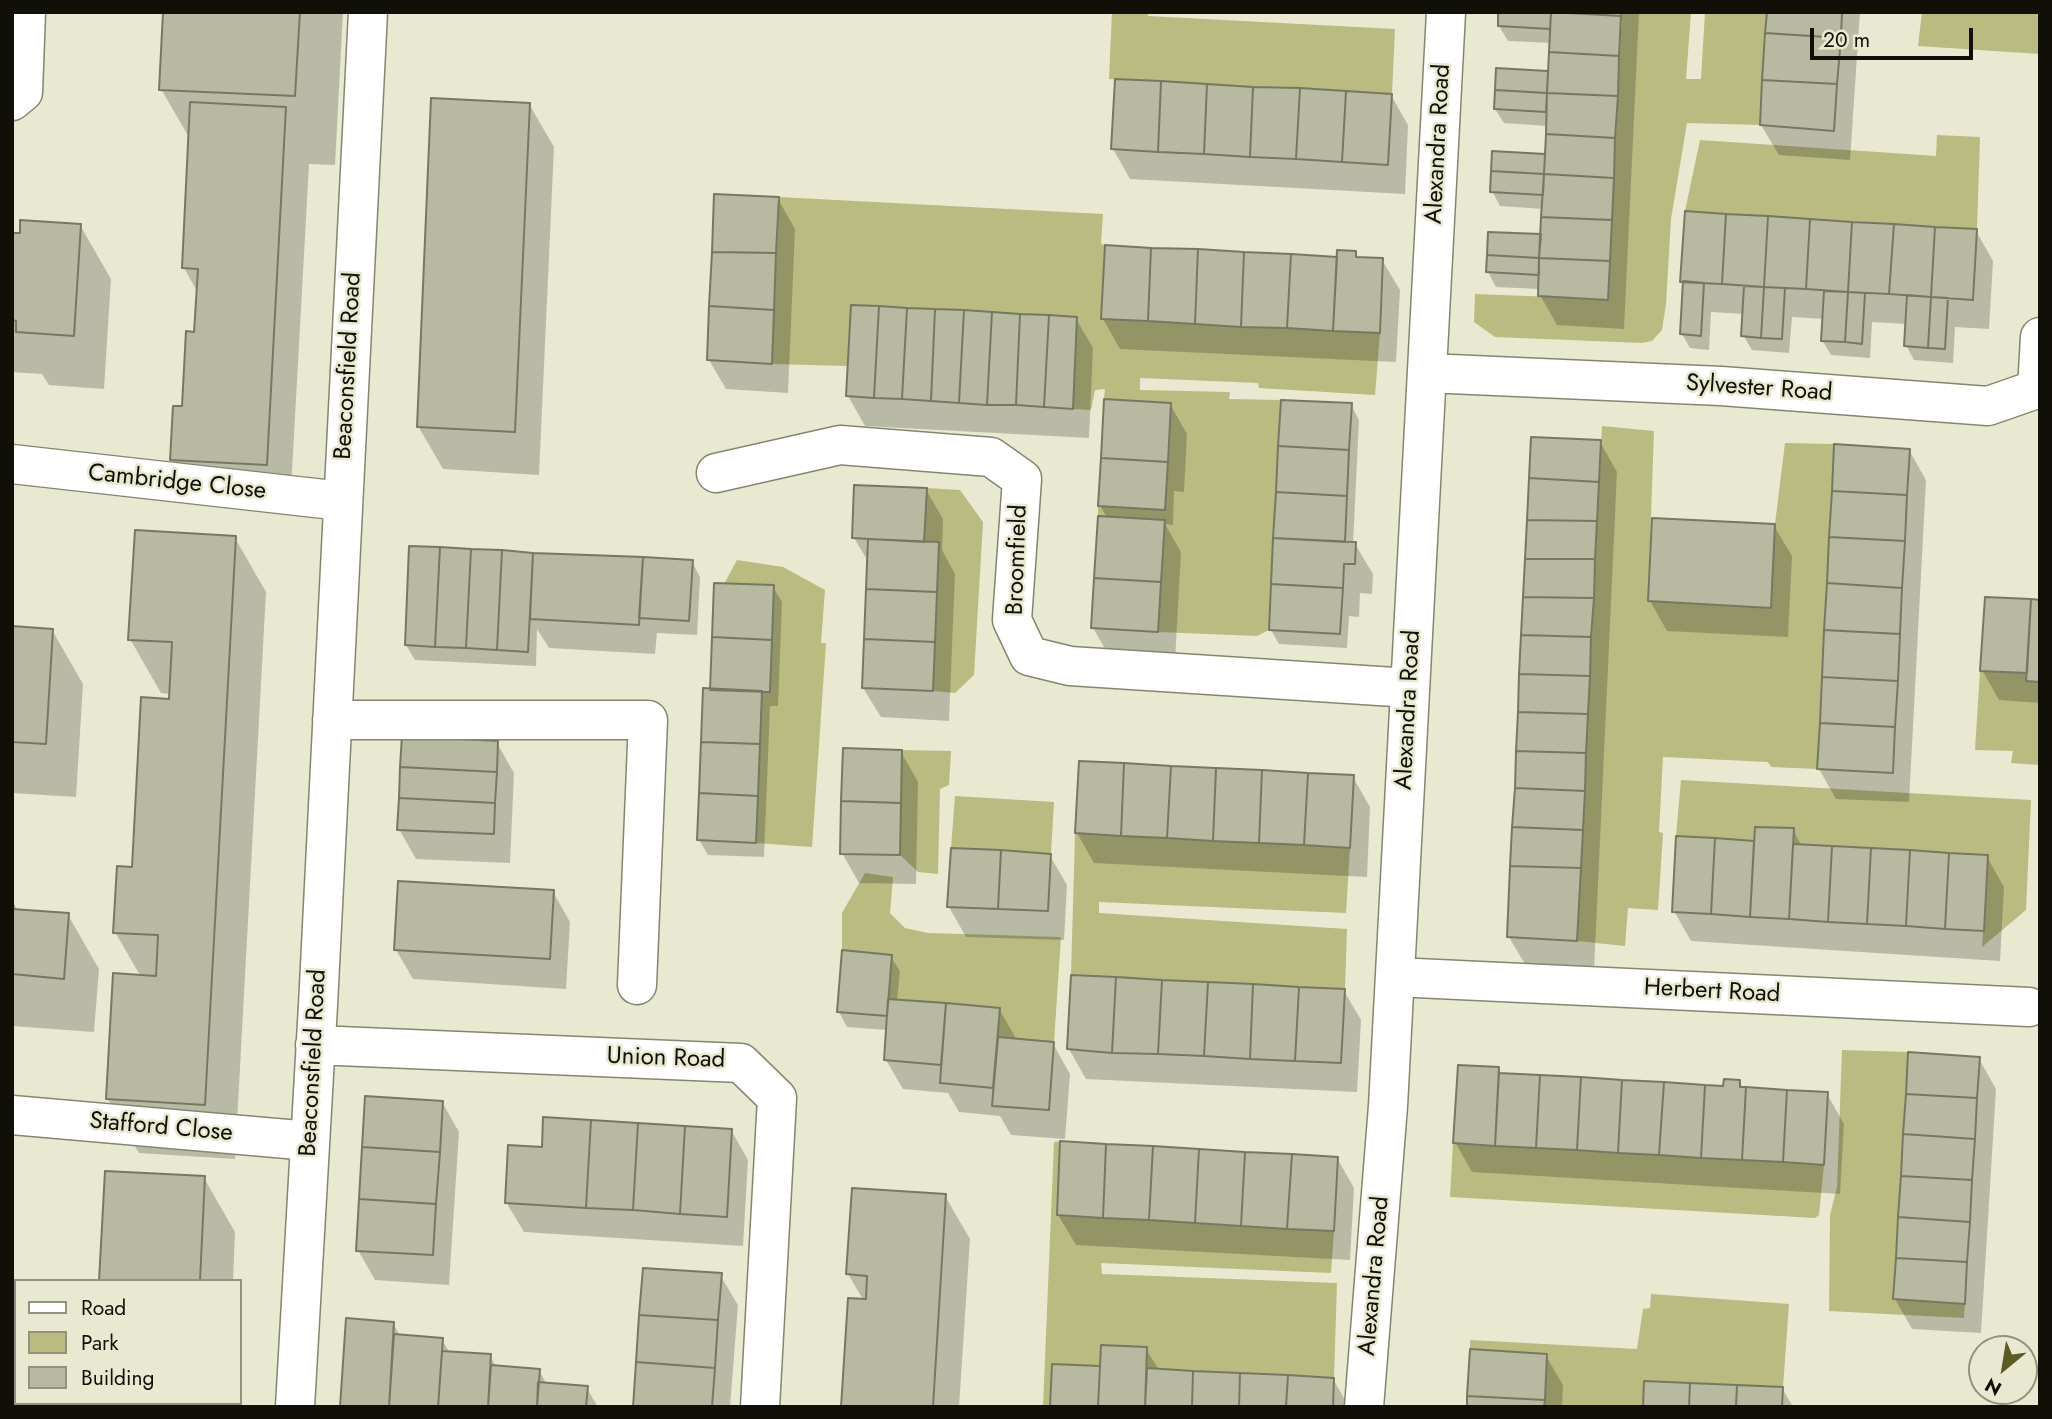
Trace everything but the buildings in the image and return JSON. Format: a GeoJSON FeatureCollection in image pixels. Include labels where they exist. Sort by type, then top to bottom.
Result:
{"type":"FeatureCollection","features":[{"type":"Feature","properties":{"kind":"street"},"geometry":{"type":"LineString","coordinates":[[12,101],[23,92],[26,12]]}},
{"type":"Feature","properties":{"kind":"street","name":"Beaconsfield Road"},"geometry":{"type":"LineString","coordinates":[[295,1407],[368,12]]}},
{"type":"Feature","properties":{"kind":"street","name":"Alexandra Road"},"geometry":{"type":"LineString","coordinates":[[1364,1407],[1387,1119],[1446,12]]}},
{"type":"Feature","properties":{"kind":"street","name":"Sylvester Road"},"geometry":{"type":"LineString","coordinates":[[1427,373],[1721,386],[1988,406],[2037,389],[2040,337]]}},
{"type":"Feature","properties":{"kind":"street","name":"Broomfield"},"geometry":{"type":"LineString","coordinates":[[716,473],[840,445],[991,457],[1022,479],[1012,620],[1029,656],[1070,666],[1410,688]]}},
{"type":"Feature","properties":{"kind":"street","name":"Cambridge Close"},"geometry":{"type":"LineString","coordinates":[[12,464],[342,501]]}},
{"type":"Feature","properties":{"kind":"street"},"geometry":{"type":"LineString","coordinates":[[332,720],[648,720],[637,985]]}},
{"type":"Feature","properties":{"kind":"street","name":"Herbert Road"},"geometry":{"type":"LineString","coordinates":[[1395,977],[2029,1007]]}},
{"type":"Feature","properties":{"kind":"street","name":"Union Road"},"geometry":{"type":"LineString","coordinates":[[315,1045],[741,1063],[777,1098],[760,1407]]}},
{"type":"Feature","properties":{"kind":"street","name":"Stafford Close"},"geometry":{"type":"LineString","coordinates":[[12,1115],[310,1141]]}},
{"type":"Feature","properties":{"kind":"green space"},"geometry":{"type":"Polygon","coordinates":[[[1112,12],[1148,12],[1148,16],[1395,29],[1392,94],[1109,79],[1112,12]]]}},
{"type":"Feature","properties":{"kind":"green space"},"geometry":{"type":"Polygon","coordinates":[[[1622,12],[1691,12],[1686,79],[1701,79],[1705,12],[1767,12],[1760,125],[1687,123],[1671,219],[1662,330],[1652,341],[1642,343],[1495,337],[1474,322],[1475,294],[1608,299],[1622,12]]]}},
{"type":"Feature","properties":{"kind":"green space"},"geometry":{"type":"Polygon","coordinates":[[[1922,12],[2040,12],[2040,54],[1918,46],[1922,12]]]}},
{"type":"Feature","properties":{"kind":"green space"},"geometry":{"type":"Polygon","coordinates":[[[1937,135],[1980,137],[1977,229],[1685,211],[1700,140],[1936,156],[1937,135]]]}},
{"type":"Feature","properties":{"kind":"green space"},"geometry":{"type":"Polygon","coordinates":[[[779,197],[1103,214],[1101,244],[1105,245],[1102,319],[1380,333],[1375,395],[1259,388],[1258,383],[1140,378],[1140,390],[1230,392],[1229,399],[1281,400],[1269,630],[1257,636],[1158,632],[1165,521],[1098,516],[1098,506],[1165,510],[1171,403],[1104,399],[1105,389],[1095,390],[1091,410],[1073,409],[1077,317],[851,305],[847,366],[772,364],[779,197]]]}},
{"type":"Feature","properties":{"kind":"green space"},"geometry":{"type":"Polygon","coordinates":[[[1602,426],[1654,431],[1648,601],[1771,608],[1775,524],[1785,443],[1834,444],[1817,769],[1771,767],[1768,762],[1663,757],[1659,832],[1663,833],[1658,910],[1628,908],[1625,946],[1577,941],[1602,426]]]}},
{"type":"Feature","properties":{"kind":"green space"},"geometry":{"type":"Polygon","coordinates":[[[927,488],[960,490],[983,522],[974,675],[955,693],[933,691],[939,543],[924,542],[927,488]]]}},
{"type":"Feature","properties":{"kind":"green space"},"geometry":{"type":"Polygon","coordinates":[[[737,560],[783,567],[825,590],[821,643],[826,643],[812,847],[756,843],[762,691],[770,691],[774,586],[724,584],[737,560]]]}},
{"type":"Feature","properties":{"kind":"green space"},"geometry":{"type":"Polygon","coordinates":[[[1980,671],[2027,673],[2026,681],[2040,682],[2040,765],[2011,763],[2013,751],[1975,750],[1980,671]]]}},
{"type":"Feature","properties":{"kind":"green space"},"geometry":{"type":"Polygon","coordinates":[[[902,750],[951,751],[949,785],[940,789],[938,874],[918,872],[900,855],[902,750]]]}},
{"type":"Feature","properties":{"kind":"green space"},"geometry":{"type":"Polygon","coordinates":[[[1681,780],[2031,800],[2026,910],[1982,947],[1987,855],[1793,844],[1794,828],[1755,827],[1754,841],[1676,836],[1681,780]]]}},
{"type":"Feature","properties":{"kind":"green space"},"geometry":{"type":"Polygon","coordinates":[[[955,796],[1054,802],[1051,854],[951,848],[955,796]]]}},
{"type":"Feature","properties":{"kind":"green space"},"geometry":{"type":"Polygon","coordinates":[[[1075,833],[1350,848],[1346,913],[1099,902],[1099,913],[1347,929],[1345,989],[1071,975],[1075,833]]]}},
{"type":"Feature","properties":{"kind":"green space"},"geometry":{"type":"Polygon","coordinates":[[[865,873],[893,877],[890,913],[905,928],[928,933],[1061,937],[1054,1042],[998,1037],[1000,1008],[888,999],[892,955],[842,950],[842,913],[865,873]]]}},
{"type":"Feature","properties":{"kind":"green space"},"geometry":{"type":"Polygon","coordinates":[[[1842,1050],[1908,1052],[1893,1299],[1965,1304],[1964,1318],[1829,1311],[1830,1215],[1837,1187],[1842,1050]]]}},
{"type":"Feature","properties":{"kind":"green space"},"geometry":{"type":"Polygon","coordinates":[[[1060,1141],[1057,1215],[1334,1231],[1331,1273],[1101,1263],[1102,1274],[1337,1283],[1334,1378],[1147,1368],[1147,1347],[1101,1345],[1100,1366],[1053,1364],[1050,1407],[1043,1407],[1054,1142],[1060,1141]]]}},
{"type":"Feature","properties":{"kind":"green space"},"geometry":{"type":"Polygon","coordinates":[[[1453,1143],[1824,1165],[1819,1215],[1815,1218],[1450,1197],[1453,1143]]]}},
{"type":"Feature","properties":{"kind":"green space"},"geometry":{"type":"Polygon","coordinates":[[[1651,1294],[1789,1304],[1783,1387],[1644,1381],[1643,1407],[1544,1407],[1547,1354],[1470,1349],[1470,1340],[1637,1349],[1643,1309],[1650,1308],[1651,1294]]]}}]}
